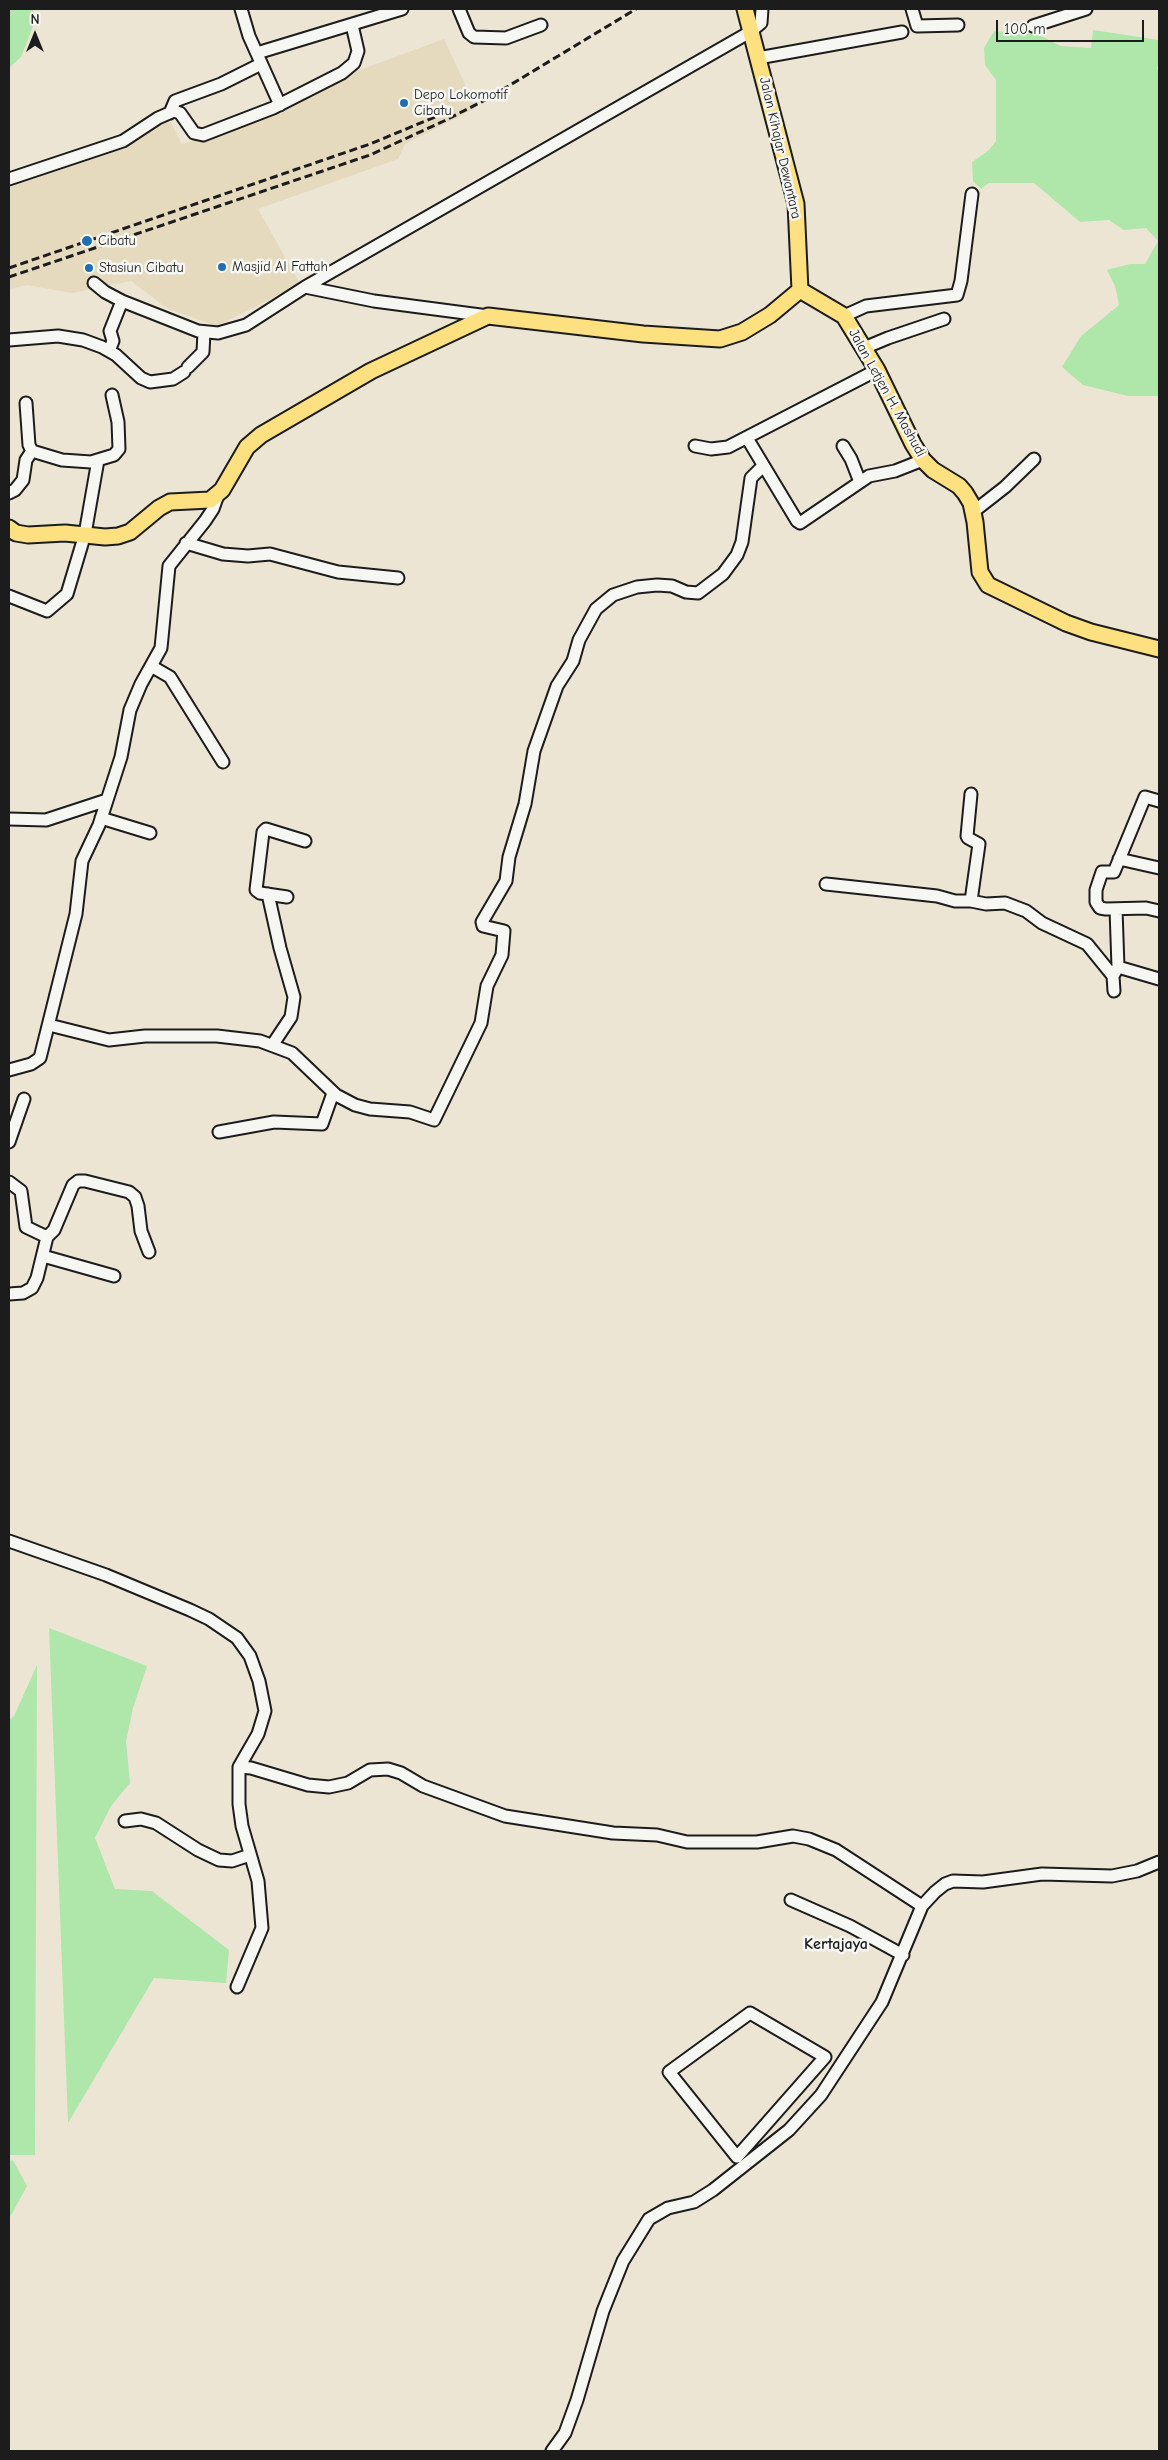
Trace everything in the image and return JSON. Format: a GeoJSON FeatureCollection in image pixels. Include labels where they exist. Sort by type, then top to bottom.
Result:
{"type":"FeatureCollection","features":[{"type":"Feature","properties":{"kind":"main road","name":"Jalan Kihajar Dewantara"},"geometry":{"type":"LineString","coordinates":[[745,9],[796,204],[800,290]]}},
{"type":"Feature","properties":{"kind":"main road"},"geometry":{"type":"LineString","coordinates":[[9,528],[16,533],[28,535],[84,534],[104,537],[118,536],[130,532],[159,508],[170,502],[203,501],[218,495],[247,448],[261,435],[370,371],[488,316],[642,334],[720,339],[742,332],[770,315],[800,290]]}},
{"type":"Feature","properties":{"kind":"main road","name":"Jalan Letjen H. Mashudi"},"geometry":{"type":"LineString","coordinates":[[800,290],[844,316],[877,370],[913,444],[923,460],[933,470],[959,486],[971,503],[977,558],[980,572],[988,585],[1066,623],[1091,632],[1159,649]]}},
{"type":"Feature","properties":{"kind":"street"},"geometry":{"type":"LineString","coordinates":[[241,9],[259,59],[280,105]]}},
{"type":"Feature","properties":{"kind":"street"},"geometry":{"type":"LineString","coordinates":[[9,179],[123,141],[170,112],[175,101],[220,84],[259,59],[402,9]]}},
{"type":"Feature","properties":{"kind":"street"},"geometry":{"type":"LineString","coordinates":[[459,9],[469,33],[474,37],[506,38],[541,24]]}},
{"type":"Feature","properties":{"kind":"street"},"geometry":{"type":"LineString","coordinates":[[94,283],[105,292],[122,301],[204,332],[218,333],[246,325],[304,287],[750,32],[761,23],[762,9]]}},
{"type":"Feature","properties":{"kind":"street"},"geometry":{"type":"LineString","coordinates":[[912,9],[917,26],[958,25]]}},
{"type":"Feature","properties":{"kind":"street"},"geometry":{"type":"LineString","coordinates":[[1033,26],[1086,9]]}},
{"type":"Feature","properties":{"kind":"street"},"geometry":{"type":"LineString","coordinates":[[170,112],[180,113],[194,133],[203,135],[280,105],[342,73],[354,63],[358,51],[352,25]]}},
{"type":"Feature","properties":{"kind":"street"},"geometry":{"type":"LineString","coordinates":[[758,58],[902,32]]}},
{"type":"Feature","properties":{"kind":"street"},"geometry":{"type":"LineString","coordinates":[[844,316],[866,306],[957,295],[962,281],[972,194]]}},
{"type":"Feature","properties":{"kind":"street"},"geometry":{"type":"LineString","coordinates":[[304,287],[374,301],[488,316]]}},
{"type":"Feature","properties":{"kind":"street"},"geometry":{"type":"LineString","coordinates":[[109,351],[113,341],[110,331],[122,301]]}},
{"type":"Feature","properties":{"kind":"street"},"geometry":{"type":"LineString","coordinates":[[864,348],[944,319]]}},
{"type":"Feature","properties":{"kind":"street"},"geometry":{"type":"LineString","coordinates":[[9,340],[70,337],[109,351],[141,378],[150,382],[173,379],[186,369],[202,352],[204,332]]}},
{"type":"Feature","properties":{"kind":"street"},"geometry":{"type":"LineString","coordinates":[[695,446],[719,449],[747,438],[877,370]]}},
{"type":"Feature","properties":{"kind":"street"},"geometry":{"type":"LineString","coordinates":[[26,403],[29,445],[32,451],[62,460],[86,462],[114,455],[119,449],[118,422],[112,395]]}},
{"type":"Feature","properties":{"kind":"street"},"geometry":{"type":"LineString","coordinates":[[747,438],[797,522],[800,523],[860,482],[875,474],[895,471],[923,460]]}},
{"type":"Feature","properties":{"kind":"street"},"geometry":{"type":"LineString","coordinates":[[843,446],[852,458],[860,482]]}},
{"type":"Feature","properties":{"kind":"street"},"geometry":{"type":"LineString","coordinates":[[9,493],[15,490],[23,480],[27,457],[32,451]]}},
{"type":"Feature","properties":{"kind":"street"},"geometry":{"type":"LineString","coordinates":[[972,512],[1004,487],[1034,458]]}},
{"type":"Feature","properties":{"kind":"street"},"geometry":{"type":"LineString","coordinates":[[9,596],[43,610],[51,609],[70,588],[71,576],[84,534],[98,460]]}},
{"type":"Feature","properties":{"kind":"street"},"geometry":{"type":"LineString","coordinates":[[49,1025],[109,1040],[145,1036],[217,1036],[248,1038],[273,1044],[296,1057],[333,1093],[361,1107],[410,1112],[434,1120],[481,1023],[487,986],[502,955],[504,931],[483,926],[482,922],[506,881],[509,857],[525,804],[534,751],[557,686],[574,661],[579,640],[596,609],[613,595],[637,587],[666,585],[686,592],[698,593],[723,574],[737,555],[742,542],[751,478],[763,466]]}},
{"type":"Feature","properties":{"kind":"street"},"geometry":{"type":"LineString","coordinates":[[10,1070],[31,1064],[40,1058],[76,914],[82,861],[101,818],[121,757],[130,710],[161,648],[169,566],[213,509],[218,495]]}},
{"type":"Feature","properties":{"kind":"street"},"geometry":{"type":"LineString","coordinates":[[186,543],[223,554],[248,556],[270,554],[338,572],[398,578]]}},
{"type":"Feature","properties":{"kind":"street"},"geometry":{"type":"LineString","coordinates":[[151,666],[170,677],[223,762]]}},
{"type":"Feature","properties":{"kind":"street"},"geometry":{"type":"LineString","coordinates":[[971,794],[967,836],[979,844],[971,901]]}},
{"type":"Feature","properties":{"kind":"street"},"geometry":{"type":"LineString","coordinates":[[1159,801],[1145,797],[1114,872],[1102,872],[1096,890],[1096,902],[1100,908],[1116,910],[1146,908],[1159,911]]}},
{"type":"Feature","properties":{"kind":"street"},"geometry":{"type":"LineString","coordinates":[[9,818],[46,820],[107,800]]}},
{"type":"Feature","properties":{"kind":"street"},"geometry":{"type":"LineString","coordinates":[[101,818],[150,833]]}},
{"type":"Feature","properties":{"kind":"street"},"geometry":{"type":"LineString","coordinates":[[288,897],[260,893],[256,890],[264,830],[305,841]]}},
{"type":"Feature","properties":{"kind":"street"},"geometry":{"type":"LineString","coordinates":[[1119,858],[1159,867]]}},
{"type":"Feature","properties":{"kind":"street"},"geometry":{"type":"LineString","coordinates":[[826,884],[937,896],[954,901],[971,901],[986,904],[1005,903],[1026,911],[1042,923],[1087,944],[1115,971],[1139,972],[1147,977],[1159,979]]}},
{"type":"Feature","properties":{"kind":"street"},"geometry":{"type":"LineString","coordinates":[[268,894],[294,998],[291,1017],[273,1044]]}},
{"type":"Feature","properties":{"kind":"street"},"geometry":{"type":"LineString","coordinates":[[1114,991],[1116,910]]}},
{"type":"Feature","properties":{"kind":"street"},"geometry":{"type":"LineString","coordinates":[[219,1132],[274,1122],[322,1124],[333,1093]]}},
{"type":"Feature","properties":{"kind":"street"},"geometry":{"type":"LineString","coordinates":[[9,1142],[24,1099]]}},
{"type":"Feature","properties":{"kind":"street"},"geometry":{"type":"LineString","coordinates":[[9,1294],[23,1293],[32,1288],[37,1278],[46,1237],[54,1230],[73,1184],[85,1181],[129,1192],[135,1197],[141,1231],[149,1252]]}},
{"type":"Feature","properties":{"kind":"street"},"geometry":{"type":"LineString","coordinates":[[9,1182],[21,1191],[26,1227],[46,1237]]}},
{"type":"Feature","properties":{"kind":"street"},"geometry":{"type":"LineString","coordinates":[[43,1256],[114,1276]]}},
{"type":"Feature","properties":{"kind":"street"},"geometry":{"type":"LineString","coordinates":[[9,1541],[106,1575],[209,1619],[237,1638],[250,1656],[259,1681],[265,1711],[258,1734],[239,1768],[239,1804],[242,1826],[261,1895],[262,1928],[237,1987]]}},
{"type":"Feature","properties":{"kind":"street"},"geometry":{"type":"LineString","coordinates":[[239,1768],[251,1768],[308,1785],[329,1787],[348,1783],[370,1770],[388,1769],[401,1773],[423,1786],[505,1816],[613,1832],[657,1834],[687,1842],[757,1842],[793,1836],[809,1839],[836,1850],[922,1906]]}},
{"type":"Feature","properties":{"kind":"street"},"geometry":{"type":"LineString","coordinates":[[125,1820],[141,1819],[156,1823],[198,1850],[219,1860],[232,1861],[250,1855]]}},
{"type":"Feature","properties":{"kind":"street"},"geometry":{"type":"LineString","coordinates":[[552,2451],[565,2433],[577,2400],[603,2311],[623,2261],[648,2219],[668,2208],[694,2202],[742,2161],[789,2130],[821,2095],[882,2002],[904,1955],[922,1906],[935,1892],[945,1884],[953,1881],[983,1882],[1042,1874],[1112,1876],[1137,1871],[1159,1862]]}},
{"type":"Feature","properties":{"kind":"street"},"geometry":{"type":"LineString","coordinates":[[791,1900],[850,1926],[904,1955]]}},
{"type":"Feature","properties":{"kind":"street"},"geometry":{"type":"LineString","coordinates":[[750,2013],[825,2056],[742,2161],[693,2114],[669,2072],[750,2013]]}},
{"type":"Feature","properties":{"kind":"shaded area"},"geometry":{"type":"Polygon","coordinates":[[[444,39],[476,108],[405,144],[398,159],[258,209],[300,284],[217,326],[168,309],[131,281],[72,293],[27,285],[9,289],[9,184],[110,150],[170,121],[182,144],[283,111],[357,71],[444,39]]]}},
{"type":"Feature","properties":{"kind":"green space"},"geometry":{"type":"Polygon","coordinates":[[[9,9],[33,9],[34,24],[21,57],[9,68],[9,9]]]}},
{"type":"Feature","properties":{"kind":"green space"},"geometry":{"type":"Polygon","coordinates":[[[1093,30],[1159,40],[1159,63],[1157,69],[1159,70],[1159,396],[1128,396],[1083,385],[1062,367],[1081,336],[1119,305],[1115,286],[1107,270],[1130,264],[1145,264],[1158,241],[1146,228],[1124,230],[1109,220],[1080,222],[1034,183],[989,183],[981,189],[973,181],[972,162],[989,150],[996,141],[996,80],[985,65],[984,48],[994,31],[1037,34],[1061,46],[1091,48],[1093,30]]]}},
{"type":"Feature","properties":{"kind":"green space"},"geometry":{"type":"Polygon","coordinates":[[[49,1628],[147,1666],[133,1708],[126,1741],[130,1783],[111,1806],[95,1838],[115,1889],[152,1891],[229,1950],[226,1983],[154,1978],[68,2123],[49,1628]]]}},
{"type":"Feature","properties":{"kind":"green space"},"geometry":{"type":"Polygon","coordinates":[[[37,1665],[35,2155],[9,2155],[9,1720],[14,1716],[37,1665]]]}},
{"type":"Feature","properties":{"kind":"green space"},"geometry":{"type":"Polygon","coordinates":[[[13,2160],[27,2186],[9,2219],[9,2161],[13,2160]]]}},
{"type":"Feature","properties":{"kind":"railway"},"geometry":{"type":"LineString","coordinates":[[9,277],[370,155],[487,99],[636,9]]}},
{"type":"Feature","properties":{"kind":"railway"},"geometry":{"type":"LineString","coordinates":[[9,268],[370,144],[447,112]]}},
{"type":"Feature","properties":{"kind":"place","name":"Depo Lokomotif Cibatu"},"geometry":{"type":"Point","coordinates":[404,103]}},
{"type":"Feature","properties":{"kind":"place","name":"Cibatu"},"geometry":{"type":"Point","coordinates":[87,241]}},
{"type":"Feature","properties":{"kind":"place","name":"Masjid Al Fattah"},"geometry":{"type":"Point","coordinates":[222,267]}},
{"type":"Feature","properties":{"kind":"place","name":"Stasiun Cibatu"},"geometry":{"type":"Point","coordinates":[89,268]}},
{"type":"Feature","properties":{"kind":"district","name":"Kertajaya"},"geometry":{"type":"Point","coordinates":[836,1944]}}]}
